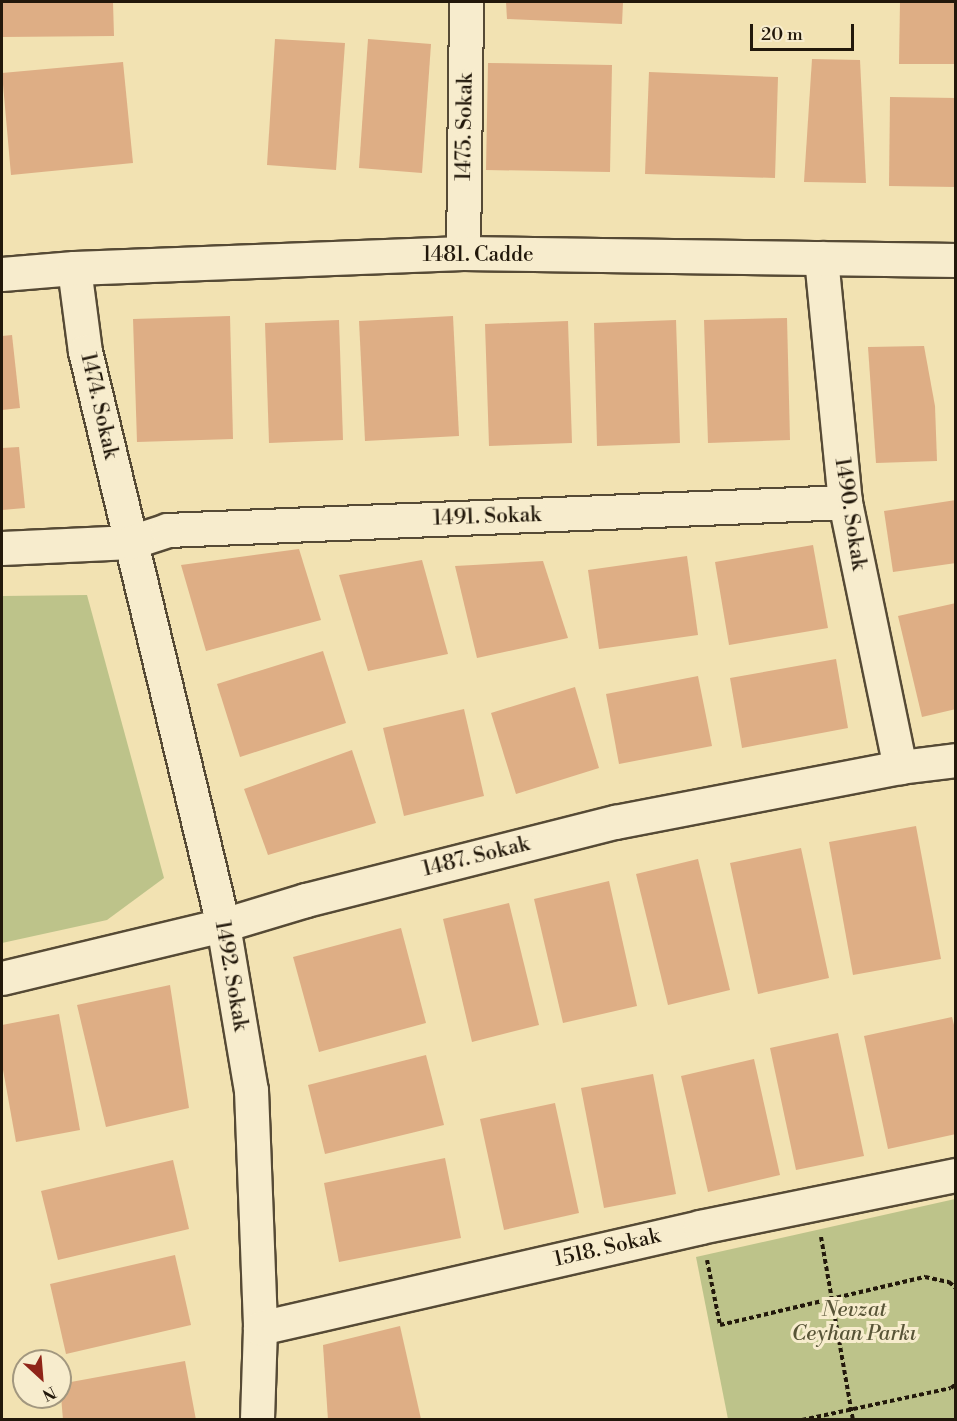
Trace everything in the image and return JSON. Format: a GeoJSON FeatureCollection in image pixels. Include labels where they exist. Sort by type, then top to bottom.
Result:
{"type":"FeatureCollection","features":[{"type":"Feature","properties":{"kind":"street","name":"1475. Sokak"},"geometry":{"type":"LineString","coordinates":[[463,253],[466,2]]}},
{"type":"Feature","properties":{"kind":"street","name":"1481. Cadde"},"geometry":{"type":"LineString","coordinates":[[2,274],[74,268],[138,268],[463,253],[956,260]]}},
{"type":"Feature","properties":{"kind":"street","name":"1490. Sokak"},"geometry":{"type":"LineString","coordinates":[[821,258],[845,501],[900,767]]}},
{"type":"Feature","properties":{"kind":"street","name":"1474. Sokak"},"geometry":{"type":"LineString","coordinates":[[74,268],[85,351],[131,542]]}},
{"type":"Feature","properties":{"kind":"street","name":"1491. Sokak"},"geometry":{"type":"LineString","coordinates":[[2,548],[131,542],[167,530],[845,501]]}},
{"type":"Feature","properties":{"kind":"street","name":"1492. Sokak"},"geometry":{"type":"LineString","coordinates":[[131,542],[223,924],[251,1090],[260,1328],[257,1419]]}},
{"type":"Feature","properties":{"kind":"street","name":"1487. Sokak"},"geometry":{"type":"LineString","coordinates":[[2,978],[223,924],[306,900],[615,822],[900,767],[956,760]]}},
{"type":"Feature","properties":{"kind":"street","name":"1518. Sokak"},"geometry":{"type":"LineString","coordinates":[[260,1328],[700,1227],[956,1175]]}},
{"type":"Feature","properties":{"kind":"path"},"geometry":{"type":"LineString","coordinates":[[700,1227],[720,1325],[925,1277],[949,1282],[956,1288]]}},
{"type":"Feature","properties":{"kind":"path"},"geometry":{"type":"LineString","coordinates":[[820,1229],[853,1419]]}},
{"type":"Feature","properties":{"kind":"path"},"geometry":{"type":"LineString","coordinates":[[802,1419],[951,1388],[956,1384]]}},
{"type":"Feature","properties":{"kind":"green space"},"geometry":{"type":"Polygon","coordinates":[[[87,595],[164,878],[107,920],[2,943],[2,596],[87,595]]]}},
{"type":"Feature","properties":{"kind":"green space","name":"Nevzat Ceyhan Parkı"},"geometry":{"type":"Polygon","coordinates":[[[955,1199],[955,1419],[728,1419],[696,1257],[955,1199]]]}},
{"type":"Feature","properties":{"kind":"building"},"geometry":{"type":"Polygon","coordinates":[[[2,2],[113,2],[114,36],[2,37],[2,2]]]}},
{"type":"Feature","properties":{"kind":"building"},"geometry":{"type":"Polygon","coordinates":[[[506,2],[623,2],[622,24],[507,19],[506,2]]]}},
{"type":"Feature","properties":{"kind":"building"},"geometry":{"type":"Polygon","coordinates":[[[900,2],[956,2],[956,64],[899,64],[900,2]]]}},
{"type":"Feature","properties":{"kind":"building"},"geometry":{"type":"Polygon","coordinates":[[[275,39],[345,43],[336,170],[267,165],[275,39]]]}},
{"type":"Feature","properties":{"kind":"building"},"geometry":{"type":"Polygon","coordinates":[[[368,39],[431,44],[422,173],[359,168],[368,39]]]}},
{"type":"Feature","properties":{"kind":"building"},"geometry":{"type":"Polygon","coordinates":[[[812,59],[860,60],[866,183],[804,182],[812,59]]]}},
{"type":"Feature","properties":{"kind":"building"},"geometry":{"type":"Polygon","coordinates":[[[123,62],[133,163],[11,175],[2,73],[123,62]]]}},
{"type":"Feature","properties":{"kind":"building"},"geometry":{"type":"Polygon","coordinates":[[[488,63],[612,65],[610,172],[486,170],[488,63]]]}},
{"type":"Feature","properties":{"kind":"building"},"geometry":{"type":"Polygon","coordinates":[[[649,72],[778,77],[775,178],[645,174],[649,72]]]}},
{"type":"Feature","properties":{"kind":"building"},"geometry":{"type":"Polygon","coordinates":[[[890,97],[956,98],[956,187],[889,186],[890,97]]]}},
{"type":"Feature","properties":{"kind":"building"},"geometry":{"type":"Polygon","coordinates":[[[230,316],[233,439],[137,442],[133,319],[230,316]]]}},
{"type":"Feature","properties":{"kind":"building"},"geometry":{"type":"Polygon","coordinates":[[[453,316],[459,436],[365,441],[359,321],[453,316]]]}},
{"type":"Feature","properties":{"kind":"building"},"geometry":{"type":"Polygon","coordinates":[[[787,318],[790,440],[708,443],[704,320],[787,318]]]}},
{"type":"Feature","properties":{"kind":"building"},"geometry":{"type":"Polygon","coordinates":[[[339,320],[343,440],[269,443],[265,323],[339,320]]]}},
{"type":"Feature","properties":{"kind":"building"},"geometry":{"type":"Polygon","coordinates":[[[676,320],[680,443],[597,446],[594,323],[676,320]]]}},
{"type":"Feature","properties":{"kind":"building"},"geometry":{"type":"Polygon","coordinates":[[[568,321],[572,443],[489,446],[485,324],[568,321]]]}},
{"type":"Feature","properties":{"kind":"building"},"geometry":{"type":"Polygon","coordinates":[[[12,335],[20,408],[2,410],[2,336],[12,335]]]}},
{"type":"Feature","properties":{"kind":"building"},"geometry":{"type":"Polygon","coordinates":[[[924,346],[935,406],[937,461],[876,463],[868,347],[924,346]]]}},
{"type":"Feature","properties":{"kind":"building"},"geometry":{"type":"Polygon","coordinates":[[[19,447],[25,508],[2,510],[2,448],[19,447]]]}},
{"type":"Feature","properties":{"kind":"building"},"geometry":{"type":"Polygon","coordinates":[[[956,500],[956,563],[893,572],[884,511],[956,500]]]}},
{"type":"Feature","properties":{"kind":"building"},"geometry":{"type":"Polygon","coordinates":[[[813,545],[828,628],[729,645],[715,562],[813,545]]]}},
{"type":"Feature","properties":{"kind":"building"},"geometry":{"type":"Polygon","coordinates":[[[299,549],[321,620],[206,651],[181,565],[299,549]]]}},
{"type":"Feature","properties":{"kind":"building"},"geometry":{"type":"Polygon","coordinates":[[[687,556],[698,635],[599,649],[588,570],[687,556]]]}},
{"type":"Feature","properties":{"kind":"building"},"geometry":{"type":"Polygon","coordinates":[[[422,560],[448,654],[368,671],[339,575],[422,560]]]}},
{"type":"Feature","properties":{"kind":"building"},"geometry":{"type":"Polygon","coordinates":[[[543,561],[568,638],[477,658],[455,566],[543,561]]]}},
{"type":"Feature","properties":{"kind":"building"},"geometry":{"type":"Polygon","coordinates":[[[956,603],[956,709],[922,717],[898,616],[956,603]]]}},
{"type":"Feature","properties":{"kind":"building"},"geometry":{"type":"Polygon","coordinates":[[[323,651],[346,723],[240,757],[217,684],[323,651]]]}},
{"type":"Feature","properties":{"kind":"building"},"geometry":{"type":"Polygon","coordinates":[[[836,659],[848,728],[742,748],[730,678],[836,659]]]}},
{"type":"Feature","properties":{"kind":"building"},"geometry":{"type":"Polygon","coordinates":[[[698,676],[712,746],[619,764],[606,694],[698,676]]]}},
{"type":"Feature","properties":{"kind":"building"},"geometry":{"type":"Polygon","coordinates":[[[575,687],[599,768],[516,794],[491,713],[575,687]]]}},
{"type":"Feature","properties":{"kind":"building"},"geometry":{"type":"Polygon","coordinates":[[[464,709],[484,796],[404,816],[383,728],[464,709]]]}},
{"type":"Feature","properties":{"kind":"building"},"geometry":{"type":"Polygon","coordinates":[[[352,750],[376,823],[268,855],[244,789],[352,750]]]}},
{"type":"Feature","properties":{"kind":"building"},"geometry":{"type":"Polygon","coordinates":[[[916,826],[941,959],[853,975],[829,842],[916,826]]]}},
{"type":"Feature","properties":{"kind":"building"},"geometry":{"type":"Polygon","coordinates":[[[801,848],[829,978],[758,994],[730,863],[801,848]]]}},
{"type":"Feature","properties":{"kind":"building"},"geometry":{"type":"Polygon","coordinates":[[[698,859],[730,990],[668,1005],[636,874],[698,859]]]}},
{"type":"Feature","properties":{"kind":"building"},"geometry":{"type":"Polygon","coordinates":[[[609,881],[637,1006],[563,1023],[534,899],[609,881]]]}},
{"type":"Feature","properties":{"kind":"building"},"geometry":{"type":"Polygon","coordinates":[[[509,903],[539,1025],[472,1042],[443,919],[509,903]]]}},
{"type":"Feature","properties":{"kind":"building"},"geometry":{"type":"Polygon","coordinates":[[[401,928],[426,1023],[319,1052],[293,957],[401,928]]]}},
{"type":"Feature","properties":{"kind":"building"},"geometry":{"type":"Polygon","coordinates":[[[170,985],[189,1108],[106,1127],[77,1005],[170,985]]]}},
{"type":"Feature","properties":{"kind":"building"},"geometry":{"type":"Polygon","coordinates":[[[59,1014],[80,1130],[16,1142],[2,1064],[2,1025],[59,1014]]]}},
{"type":"Feature","properties":{"kind":"building"},"geometry":{"type":"Polygon","coordinates":[[[952,1017],[956,1033],[956,1134],[888,1149],[864,1036],[952,1017]]]}},
{"type":"Feature","properties":{"kind":"building"},"geometry":{"type":"Polygon","coordinates":[[[838,1033],[864,1156],[796,1170],[770,1048],[838,1033]]]}},
{"type":"Feature","properties":{"kind":"building"},"geometry":{"type":"Polygon","coordinates":[[[426,1055],[444,1125],[325,1154],[308,1085],[426,1055]]]}},
{"type":"Feature","properties":{"kind":"building"},"geometry":{"type":"Polygon","coordinates":[[[754,1059],[780,1175],[708,1192],[681,1076],[754,1059]]]}},
{"type":"Feature","properties":{"kind":"building"},"geometry":{"type":"Polygon","coordinates":[[[653,1074],[676,1194],[604,1208],[581,1088],[653,1074]]]}},
{"type":"Feature","properties":{"kind":"building"},"geometry":{"type":"Polygon","coordinates":[[[555,1103],[579,1213],[504,1230],[480,1119],[555,1103]]]}},
{"type":"Feature","properties":{"kind":"building"},"geometry":{"type":"Polygon","coordinates":[[[445,1158],[461,1238],[339,1262],[324,1183],[445,1158]]]}},
{"type":"Feature","properties":{"kind":"building"},"geometry":{"type":"Polygon","coordinates":[[[173,1160],[189,1229],[58,1260],[41,1191],[173,1160]]]}},
{"type":"Feature","properties":{"kind":"building"},"geometry":{"type":"Polygon","coordinates":[[[175,1255],[191,1325],[72,1353],[72,1349],[65,1349],[50,1284],[175,1255]]]}},
{"type":"Feature","properties":{"kind":"building"},"geometry":{"type":"Polygon","coordinates":[[[400,1326],[421,1419],[328,1420],[323,1345],[400,1326]]]}},
{"type":"Feature","properties":{"kind":"building"},"geometry":{"type":"Polygon","coordinates":[[[185,1361],[196,1420],[63,1420],[62,1409],[72,1409],[72,1382],[185,1361]]]}}]}
